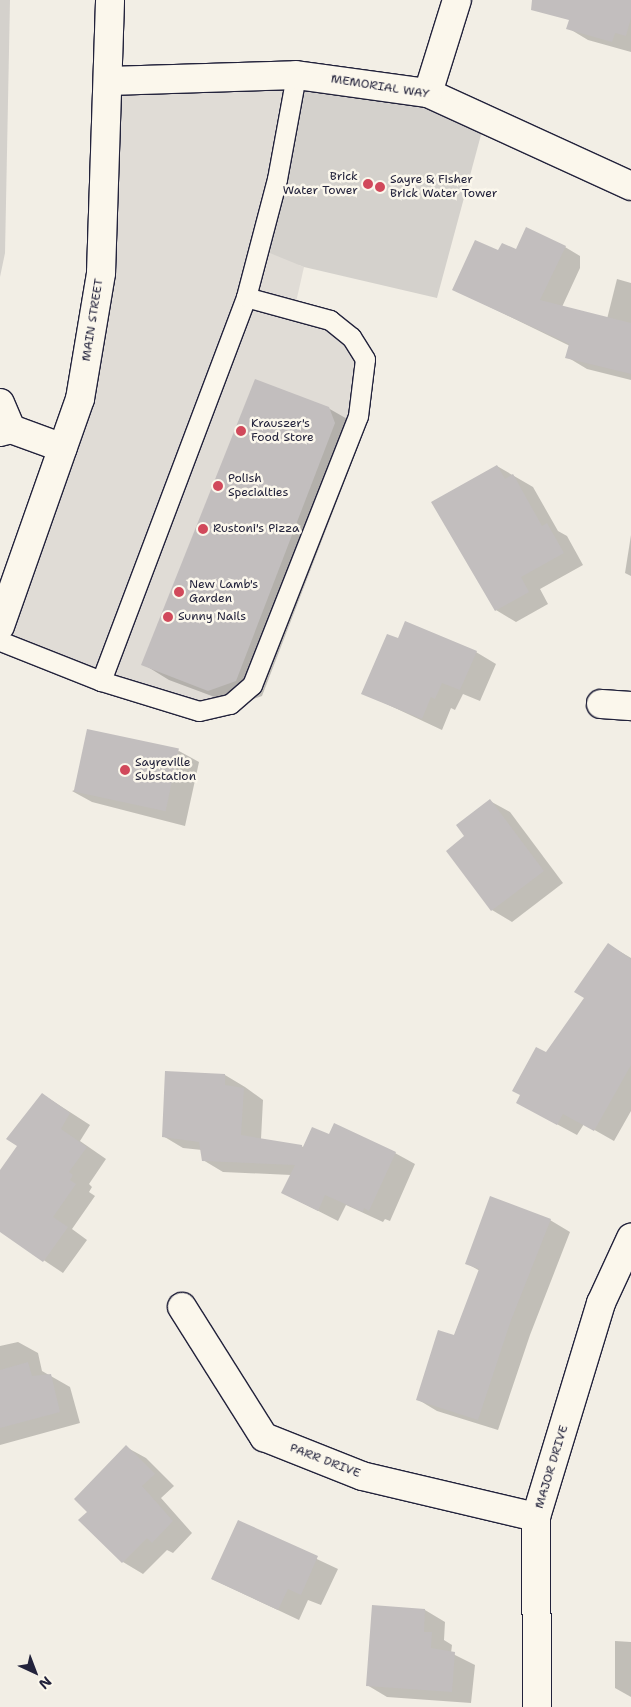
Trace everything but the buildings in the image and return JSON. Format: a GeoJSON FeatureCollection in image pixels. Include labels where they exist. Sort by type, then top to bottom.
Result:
{"type":"FeatureCollection","features":[{"type":"Feature","properties":{"kind":"street","name":"MAIN STREET"},"geometry":{"type":"LineString","coordinates":[[0,626],[80,399],[101,273],[109,81],[110,0]]}},
{"type":"Feature","properties":{"kind":"street"},"geometry":{"type":"LineString","coordinates":[[428,92],[458,0]]}},
{"type":"Feature","properties":{"kind":"street","name":"MEMORIAL WAY"},"geometry":{"type":"LineString","coordinates":[[109,81],[296,75],[428,92],[631,186]]}},
{"type":"Feature","properties":{"kind":"street"},"geometry":{"type":"LineString","coordinates":[[0,403],[6,430],[62,448]]}},
{"type":"Feature","properties":{"kind":"street"},"geometry":{"type":"LineString","coordinates":[[601,704],[631,706]]}},
{"type":"Feature","properties":{"kind":"street","name":"MAJOR DRIVE"},"geometry":{"type":"LineString","coordinates":[[537,1707],[536,1517],[601,1303],[631,1238]]}},
{"type":"Feature","properties":{"kind":"street","name":"PARR DRIVE"},"geometry":{"type":"LineString","coordinates":[[182,1307],[264,1437],[362,1476],[536,1517]]}},
{"type":"Feature","properties":{"kind":"lane"},"geometry":{"type":"LineString","coordinates":[[101,681],[246,297],[277,179],[296,75]]}},
{"type":"Feature","properties":{"kind":"lane"},"geometry":{"type":"LineString","coordinates":[[0,640],[101,681],[199,711],[230,704],[252,685],[358,416],[365,359],[351,337],[330,320],[246,297]]}},
{"type":"Feature","properties":{"kind":"shaded area"},"geometry":{"type":"Polygon","coordinates":[[[0,0],[10,0],[5,253],[0,277],[0,0]]]}},
{"type":"Feature","properties":{"kind":"shaded area"},"geometry":{"type":"Polygon","coordinates":[[[296,75],[299,265],[304,267],[294,311],[330,320],[365,359],[358,416],[252,685],[199,711],[0,641],[80,399],[109,81],[296,75]]]}},
{"type":"Feature","properties":{"kind":"shaded area"},"geometry":{"type":"Polygon","coordinates":[[[296,75],[485,120],[437,298],[304,267],[260,249],[296,75]]]}},
{"type":"Feature","properties":{"kind":"place","name":"Brick Water Tower"},"geometry":{"type":"Point","coordinates":[368,184]}},
{"type":"Feature","properties":{"kind":"place","name":"Sayre & Fisher Brick Water Tower"},"geometry":{"type":"Point","coordinates":[380,187]}},
{"type":"Feature","properties":{"kind":"place","name":"Krauszer's Food Store"},"geometry":{"type":"Point","coordinates":[241,431]}},
{"type":"Feature","properties":{"kind":"place","name":"Polish Specialties"},"geometry":{"type":"Point","coordinates":[218,486]}},
{"type":"Feature","properties":{"kind":"place","name":"Rustoni's Pizza"},"geometry":{"type":"Point","coordinates":[203,529]}},
{"type":"Feature","properties":{"kind":"place","name":"New Lamb's Garden"},"geometry":{"type":"Point","coordinates":[179,592]}},
{"type":"Feature","properties":{"kind":"place","name":"Sunny Nails"},"geometry":{"type":"Point","coordinates":[168,617]}},
{"type":"Feature","properties":{"kind":"place","name":"Sayreville Substation"},"geometry":{"type":"Point","coordinates":[125,770]}}]}
